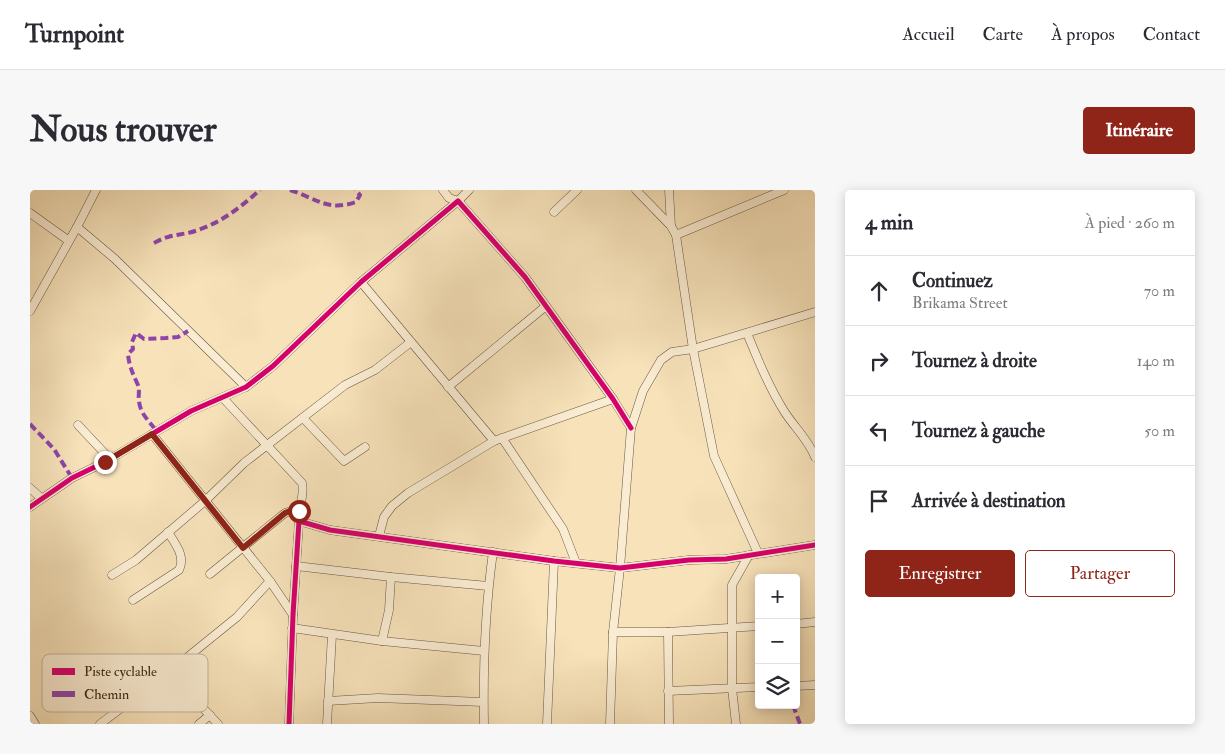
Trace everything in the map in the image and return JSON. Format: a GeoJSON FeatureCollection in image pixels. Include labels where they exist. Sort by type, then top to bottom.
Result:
{"type":"FeatureCollection","features":[{"type":"Feature","properties":{"kind":"street"},"geometry":{"type":"LineString","coordinates":[[30,311],[96,190]]}},
{"type":"Feature","properties":{"kind":"street"},"geometry":{"type":"LineString","coordinates":[[443,190],[450,198],[458,201],[525,276],[613,399],[631,428]]}},
{"type":"Feature","properties":{"kind":"street"},"geometry":{"type":"LineString","coordinates":[[30,506],[72,478],[110,460],[191,411],[246,387],[273,366],[361,282],[469,190]]}},
{"type":"Feature","properties":{"kind":"street"},"geometry":{"type":"LineString","coordinates":[[554,212],[577,190]]}},
{"type":"Feature","properties":{"kind":"street"},"geometry":{"type":"LineString","coordinates":[[636,190],[671,226],[676,235],[692,349],[714,456],[758,553]]}},
{"type":"Feature","properties":{"kind":"street"},"geometry":{"type":"LineString","coordinates":[[669,190],[671,226]]}},
{"type":"Feature","properties":{"kind":"street"},"geometry":{"type":"LineString","coordinates":[[676,235],[784,190]]}},
{"type":"Feature","properties":{"kind":"street"},"geometry":{"type":"LineString","coordinates":[[30,213],[69,241]]}},
{"type":"Feature","properties":{"kind":"street"},"geometry":{"type":"LineString","coordinates":[[77,227],[116,259],[246,387]]}},
{"type":"Feature","properties":{"kind":"street"},"geometry":{"type":"LineString","coordinates":[[361,282],[494,442]]}},
{"type":"Feature","properties":{"kind":"street"},"geometry":{"type":"LineString","coordinates":[[448,387],[546,306]]}},
{"type":"Feature","properties":{"kind":"street"},"geometry":{"type":"LineString","coordinates":[[610,724],[613,632],[631,428],[644,391],[661,360],[672,352],[692,349],[815,312]]}},
{"type":"Feature","properties":{"kind":"street"},"geometry":{"type":"LineString","coordinates":[[747,333],[784,412],[815,456]]}},
{"type":"Feature","properties":{"kind":"street"},"geometry":{"type":"LineString","coordinates":[[112,575],[136,560],[205,502],[244,464],[345,385],[375,370],[411,342]]}},
{"type":"Feature","properties":{"kind":"street"},"geometry":{"type":"LineString","coordinates":[[223,398],[302,483],[292,628],[289,724]]}},
{"type":"Feature","properties":{"kind":"street"},"geometry":{"type":"LineString","coordinates":[[378,536],[384,517],[392,506],[408,493],[494,442],[613,399]]}},
{"type":"Feature","properties":{"kind":"street"},"geometry":{"type":"LineString","coordinates":[[303,418],[344,461],[365,447]]}},
{"type":"Feature","properties":{"kind":"street"},"geometry":{"type":"LineString","coordinates":[[78,425],[110,460]]}},
{"type":"Feature","properties":{"kind":"street"},"geometry":{"type":"LineString","coordinates":[[152,434],[270,581],[293,615]]}},
{"type":"Feature","properties":{"kind":"street"},"geometry":{"type":"LineString","coordinates":[[502,438],[563,529],[576,563]]}},
{"type":"Feature","properties":{"kind":"street"},"geometry":{"type":"LineString","coordinates":[[30,488],[41,498]]}},
{"type":"Feature","properties":{"kind":"street"},"geometry":{"type":"LineString","coordinates":[[210,574],[285,513],[299,511]]}},
{"type":"Feature","properties":{"kind":"street"},"geometry":{"type":"LineString","coordinates":[[299,521],[330,530],[554,561],[620,568],[689,560],[726,559],[815,545]]}},
{"type":"Feature","properties":{"kind":"street"},"geometry":{"type":"LineString","coordinates":[[133,600],[180,570],[182,558],[168,532]]}},
{"type":"Feature","properties":{"kind":"street"},"geometry":{"type":"LineString","coordinates":[[484,724],[484,651],[488,586],[493,552]]}},
{"type":"Feature","properties":{"kind":"street"},"geometry":{"type":"LineString","coordinates":[[736,724],[732,688],[732,585],[749,554]]}},
{"type":"Feature","properties":{"kind":"street"},"geometry":{"type":"LineString","coordinates":[[547,724],[554,561]]}},
{"type":"Feature","properties":{"kind":"street"},"geometry":{"type":"LineString","coordinates":[[296,566],[488,586]]}},
{"type":"Feature","properties":{"kind":"street"},"geometry":{"type":"LineString","coordinates":[[382,641],[389,610],[391,577]]}},
{"type":"Feature","properties":{"kind":"street"},"geometry":{"type":"LineString","coordinates":[[191,654],[237,617],[270,581]]}},
{"type":"Feature","properties":{"kind":"street"},"geometry":{"type":"LineString","coordinates":[[800,624],[815,622]]}},
{"type":"Feature","properties":{"kind":"street"},"geometry":{"type":"LineString","coordinates":[[613,632],[668,632],[755,626]]}},
{"type":"Feature","properties":{"kind":"street"},"geometry":{"type":"LineString","coordinates":[[292,628],[382,641],[484,651]]}},
{"type":"Feature","properties":{"kind":"street"},"geometry":{"type":"LineString","coordinates":[[668,632],[669,724]]}},
{"type":"Feature","properties":{"kind":"street"},"geometry":{"type":"LineString","coordinates":[[327,724],[332,635]]}},
{"type":"Feature","properties":{"kind":"street"},"geometry":{"type":"LineString","coordinates":[[800,686],[815,685]]}},
{"type":"Feature","properties":{"kind":"street"},"geometry":{"type":"LineString","coordinates":[[668,691],[755,687]]}},
{"type":"Feature","properties":{"kind":"street"},"geometry":{"type":"LineString","coordinates":[[328,701],[378,698],[484,702]]}},
{"type":"Feature","properties":{"kind":"street"},"geometry":{"type":"LineString","coordinates":[[100,724],[116,712]]}},
{"type":"Feature","properties":{"kind":"street"},"geometry":{"type":"LineString","coordinates":[[207,712],[218,724]]}},
{"type":"Feature","properties":{"kind":"street"},"geometry":{"type":"LineString","coordinates":[[199,724],[210,715]]}},
{"type":"Feature","properties":{"kind":"street"},"geometry":{"type":"LineString","coordinates":[[30,716],[35,724]]}},
{"type":"Feature","properties":{"kind":"marked path"},"geometry":{"type":"LineString","coordinates":[[154,243],[166,237],[207,227],[239,208],[260,190]]}},
{"type":"Feature","properties":{"kind":"marked path"},"geometry":{"type":"LineString","coordinates":[[290,190],[329,205],[346,205],[356,202],[360,195],[355,190]]}},
{"type":"Feature","properties":{"kind":"marked path"},"geometry":{"type":"LineString","coordinates":[[155,429],[141,409],[139,387],[128,354],[133,349],[132,342],[136,333],[144,339],[178,337],[188,331]]}},
{"type":"Feature","properties":{"kind":"marked path"},"geometry":{"type":"LineString","coordinates":[[30,424],[54,449],[72,478]]}},
{"type":"Feature","properties":{"kind":"marked path"},"geometry":{"type":"LineString","coordinates":[[794,709],[800,724]]}},
{"type":"Feature","properties":{"kind":"cycle path"},"geometry":{"type":"LineString","coordinates":[[30,507],[72,478],[105,462],[191,411],[246,387],[273,366],[361,282],[458,201],[525,277],[613,399],[631,428]]}},
{"type":"Feature","properties":{"kind":"cycle path"},"geometry":{"type":"LineString","coordinates":[[289,724],[299,521],[330,530],[554,561],[620,568],[689,560],[726,559],[815,545]]}},
{"type":"Feature","properties":{"kind":"route"},"geometry":{"type":"LineString","coordinates":[[105,462],[152,434],[243,548],[285,513],[299,511]]}}]}
